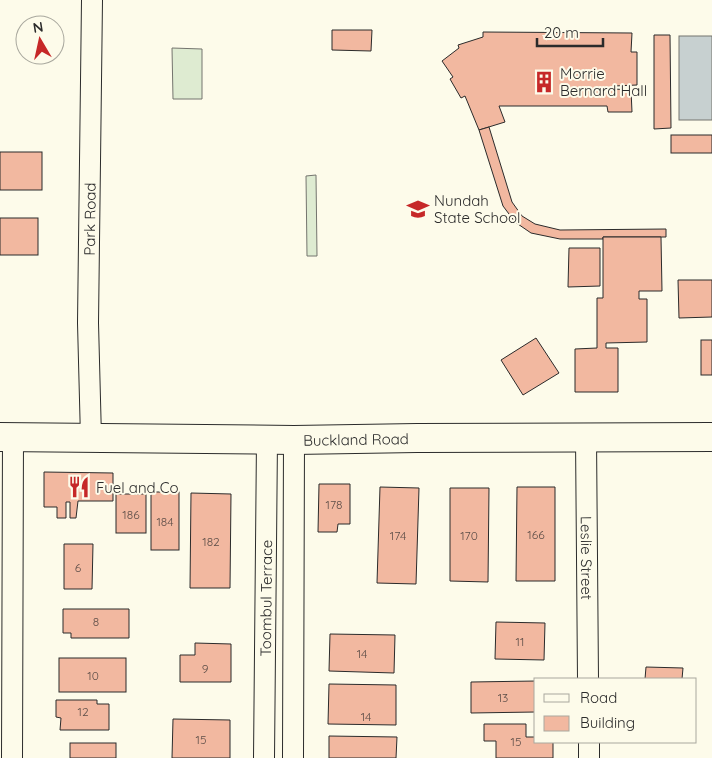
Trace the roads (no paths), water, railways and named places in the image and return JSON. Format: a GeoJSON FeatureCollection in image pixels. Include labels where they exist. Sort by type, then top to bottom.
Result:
{"type":"FeatureCollection","features":[{"type":"Feature","properties":{"kind":"street","name":"Park Road"},"geometry":{"type":"LineString","coordinates":[[91,438],[88,323],[92,0]]}},
{"type":"Feature","properties":{"kind":"street","name":"Buckland Road"},"geometry":{"type":"LineString","coordinates":[[6,437],[294,440],[712,437]]}},
{"type":"Feature","properties":{"kind":"street"},"geometry":{"type":"LineString","coordinates":[[6,437],[12,758]]}},
{"type":"Feature","properties":{"kind":"street","name":"Leslie Street"},"geometry":{"type":"LineString","coordinates":[[586,437],[588,678]]}},
{"type":"Feature","properties":{"kind":"street","name":"Toombul Terrace"},"geometry":{"type":"LineString","coordinates":[[264,758],[267,439]]}},
{"type":"Feature","properties":{"kind":"street","name":"Toombul Terrace"},"geometry":{"type":"LineString","coordinates":[[293,758],[294,440]]}},
{"type":"Feature","properties":{"kind":"street"},"geometry":{"type":"LineString","coordinates":[[589,743],[589,758]]}},
{"type":"Feature","properties":{"kind":"place","name":"Morrie Bernard Hall"},"geometry":{"type":"Point","coordinates":[544,82]}},
{"type":"Feature","properties":{"kind":"place","name":"Nundah State School"},"geometry":{"type":"Point","coordinates":[418,209]}},
{"type":"Feature","properties":{"kind":"place","name":"Fuel and Co"},"geometry":{"type":"Point","coordinates":[79,487]}}]}
